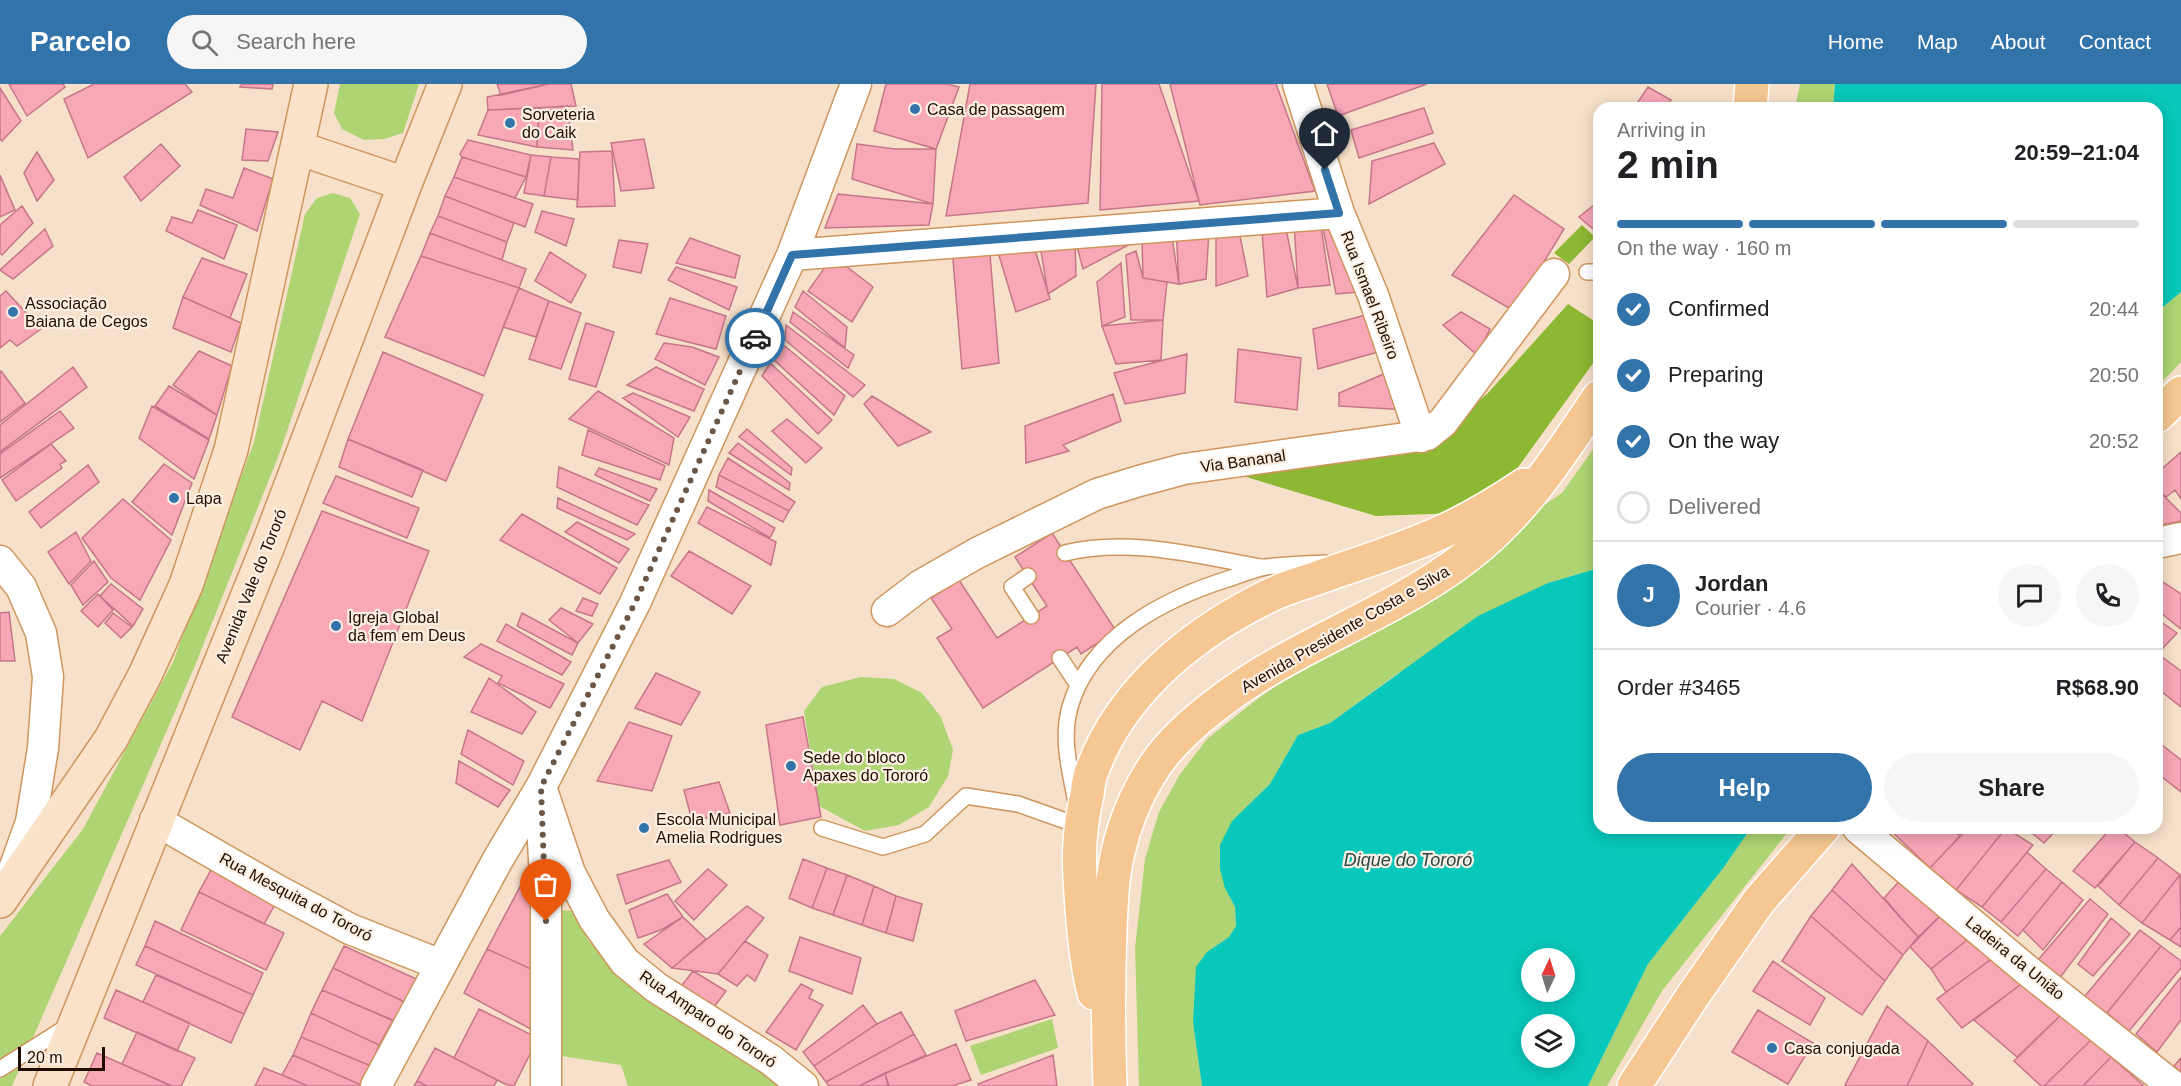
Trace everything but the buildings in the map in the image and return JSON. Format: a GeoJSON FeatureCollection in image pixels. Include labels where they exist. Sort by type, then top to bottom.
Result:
{"type":"FeatureCollection","features":[{"type":"Feature","properties":{"kind":"main road"},"geometry":{"type":"LineString","coordinates":[[1750,102],[1752,84]]}},
{"type":"Feature","properties":{"kind":"main road"},"geometry":{"type":"LineString","coordinates":[[2163,410],[2181,393]]}},
{"type":"Feature","properties":{"kind":"main road","name":"Avenida Presidente Costa e Silva"},"geometry":{"type":"LineString","coordinates":[[1110,1086],[1108,1042],[1111,912],[1118,853],[1130,814],[1149,774],[1178,738],[1250,681],[1293,655],[1413,592],[1454,567],[1483,544],[1511,517],[1552,466],[1593,406]]}},
{"type":"Feature","properties":{"kind":"main road"},"geometry":{"type":"LineString","coordinates":[[1108,1042],[1090,977],[1082,918],[1078,860],[1080,826],[1092,770],[1112,727],[1141,690],[1179,653],[1224,618],[1277,592],[1428,538],[1460,524],[1552,466]]}},
{"type":"Feature","properties":{"kind":"main road"},"geometry":{"type":"LineString","coordinates":[[1634,1086],[1759,901],[1818,834]]}},
{"type":"Feature","properties":{"kind":"main road"},"geometry":{"type":"LineString","coordinates":[[1658,1086],[1692,997]]}},
{"type":"Feature","properties":{"kind":"street"},"geometry":{"type":"LineString","coordinates":[[0,901],[111,739],[145,675],[186,585],[231,450],[311,84]]}},
{"type":"Feature","properties":{"kind":"street","name":"Avenida Vale do Tororó"},"geometry":{"type":"LineString","coordinates":[[50,1086],[155,820],[269,543],[445,84]]}},
{"type":"Feature","properties":{"kind":"street"},"geometry":{"type":"LineString","coordinates":[[376,1086],[497,861],[541,787],[635,603],[792,255],[855,84]]}},
{"type":"Feature","properties":{"kind":"street","name":"Rua Ismael Ribeiro"},"geometry":{"type":"LineString","coordinates":[[1298,84],[1339,213],[1372,295],[1422,437]]}},
{"type":"Feature","properties":{"kind":"street"},"geometry":{"type":"LineString","coordinates":[[298,148],[405,184]]}},
{"type":"Feature","properties":{"kind":"street"},"geometry":{"type":"LineString","coordinates":[[792,255],[1339,213]]}},
{"type":"Feature","properties":{"kind":"street","name":"Via Bananal"},"geometry":{"type":"LineString","coordinates":[[887,611],[921,585],[976,553],[1108,491],[1184,470],[1422,437],[1432,432],[1443,422],[1554,274]]}},
{"type":"Feature","properties":{"kind":"street"},"geometry":{"type":"LineString","coordinates":[[2163,542],[2181,538]]}},
{"type":"Feature","properties":{"kind":"street"},"geometry":{"type":"LineString","coordinates":[[0,561],[21,587],[41,633],[48,677],[43,748],[31,822],[0,901]]}},
{"type":"Feature","properties":{"kind":"street"},"geometry":{"type":"LineString","coordinates":[[541,787],[546,897],[546,1086]]}},
{"type":"Feature","properties":{"kind":"street","name":"Rua Amparo do Tororó"},"geometry":{"type":"LineString","coordinates":[[541,787],[570,873],[594,919],[625,962],[657,988],[771,1060],[803,1086]]}},
{"type":"Feature","properties":{"kind":"street","name":"Rua Mesquita do Tororó"},"geometry":{"type":"LineString","coordinates":[[155,820],[350,929],[441,965]]}},
{"type":"Feature","properties":{"kind":"street","name":"Ladeira da União"},"geometry":{"type":"LineString","coordinates":[[1865,834],[2028,970],[2173,1086]]}},
{"type":"Feature","properties":{"kind":"lane"},"geometry":{"type":"LineString","coordinates":[[298,148],[304,84]]}},
{"type":"Feature","properties":{"kind":"lane"},"geometry":{"type":"LineString","coordinates":[[1065,553],[1088,548],[1142,548],[1264,568]]}},
{"type":"Feature","properties":{"kind":"lane"},"geometry":{"type":"LineString","coordinates":[[1080,826],[1065,748],[1070,709],[1078,685],[1090,663],[1107,647],[1146,614],[1202,587],[1264,568],[1370,559]]}},
{"type":"Feature","properties":{"kind":"lane"},"geometry":{"type":"LineString","coordinates":[[1028,576],[1012,587],[1031,616]]}},
{"type":"Feature","properties":{"kind":"lane"},"geometry":{"type":"LineString","coordinates":[[1060,658],[1078,685]]}},
{"type":"Feature","properties":{"kind":"lane"},"geometry":{"type":"LineString","coordinates":[[822,828],[883,847],[925,834],[966,796],[1018,804],[1080,826]]}},
{"type":"Feature","properties":{"kind":"lane"},"geometry":{"type":"LineString","coordinates":[[0,1070],[77,1020]]}},
{"type":"Feature","properties":{"kind":"green space"},"geometry":{"type":"Polygon","coordinates":[[[340,84],[419,84],[403,133],[384,139],[364,140],[342,129],[334,113],[340,84]]]}},
{"type":"Feature","properties":{"kind":"green space"},"geometry":{"type":"Polygon","coordinates":[[[1800,84],[1835,84],[1834,102],[1796,102],[1800,84]]]}},
{"type":"Feature","properties":{"kind":"green space"},"geometry":{"type":"Polygon","coordinates":[[[333,193],[350,198],[360,214],[280,452],[194,668],[12,1086],[0,1086],[0,936],[83,829],[173,662],[254,442],[305,214],[317,198],[333,193]]]}},
{"type":"Feature","properties":{"kind":"green space"},"geometry":{"type":"Polygon","coordinates":[[[1582,225],[1593,235],[1593,239],[1569,264],[1554,253],[1582,225]]]}},
{"type":"Feature","properties":{"kind":"green space"},"geometry":{"type":"Polygon","coordinates":[[[2181,292],[2181,362],[2163,381],[2163,307],[2181,292]]]}},
{"type":"Feature","properties":{"kind":"green space"},"geometry":{"type":"Polygon","coordinates":[[[1568,304],[1593,320],[1593,363],[1511,477],[1458,513],[1376,516],[1233,473],[1435,438],[1488,393],[1568,304]]]}},
{"type":"Feature","properties":{"kind":"green space"},"geometry":{"type":"Polygon","coordinates":[[[1593,449],[1593,570],[1548,583],[1397,674],[1330,723],[1298,735],[1270,784],[1232,821],[1225,888],[1235,907],[1236,926],[1229,937],[1207,952],[1193,1023],[1202,1086],[1139,1086],[1135,948],[1145,859],[1159,812],[1180,774],[1208,738],[1260,697],[1562,493],[1593,449]]]}},
{"type":"Feature","properties":{"kind":"green space"},"geometry":{"type":"Polygon","coordinates":[[[861,677],[894,679],[922,693],[941,717],[953,750],[948,776],[929,807],[899,825],[865,831],[819,806],[804,711],[822,687],[861,677]]]}},
{"type":"Feature","properties":{"kind":"green space"},"geometry":{"type":"Polygon","coordinates":[[[1747,834],[1786,834],[1662,991],[1607,1086],[1588,1086],[1648,964],[1747,834]]]}},
{"type":"Feature","properties":{"kind":"green space"},"geometry":{"type":"Polygon","coordinates":[[[559,910],[575,911],[588,940],[617,975],[693,1028],[784,1086],[628,1086],[621,1065],[561,1056],[559,910]]]}},
{"type":"Feature","properties":{"kind":"green space"},"geometry":{"type":"Polygon","coordinates":[[[1052,1019],[1058,1048],[981,1075],[970,1046],[1052,1019]]]}},
{"type":"Feature","properties":{"kind":"water"},"geometry":{"type":"Polygon","coordinates":[[[1835,84],[2181,84],[2181,292],[2163,307],[2163,102],[1834,102],[1835,84]]]}},
{"type":"Feature","properties":{"kind":"water","name":"Dique do Tororó"},"geometry":{"type":"Polygon","coordinates":[[[1593,570],[1593,834],[1747,834],[1648,964],[1588,1086],[1202,1086],[1193,1023],[1196,967],[1207,952],[1229,937],[1236,926],[1235,907],[1225,888],[1220,869],[1220,845],[1232,821],[1270,784],[1298,735],[1330,723],[1478,616],[1548,583],[1593,570]]]}},
{"type":"Feature","properties":{"kind":"way so far"},"geometry":{"type":"LineString","coordinates":[[546,921],[541,787],[635,603],[755,338]]}},
{"type":"Feature","properties":{"kind":"place","name":"Casa de passagem"},"geometry":{"type":"Point","coordinates":[915,109]}},
{"type":"Feature","properties":{"kind":"place","name":"Sorveteria do Caik"},"geometry":{"type":"Point","coordinates":[510,123]}},
{"type":"Feature","properties":{"kind":"place","name":"Associação Baiana de Cegos"},"geometry":{"type":"Point","coordinates":[13,312]}},
{"type":"Feature","properties":{"kind":"place","name":"Lapa"},"geometry":{"type":"Point","coordinates":[174,498]}},
{"type":"Feature","properties":{"kind":"place","name":"Igreja Global da fem em Deus"},"geometry":{"type":"Point","coordinates":[336,626]}},
{"type":"Feature","properties":{"kind":"place","name":"Sede do bloco Apaxes do Tororó"},"geometry":{"type":"Point","coordinates":[791,766]}},
{"type":"Feature","properties":{"kind":"place","name":"Escola Municipal Amelia Rodrigues"},"geometry":{"type":"Point","coordinates":[644,828]}},
{"type":"Feature","properties":{"kind":"place","name":"Casa conjugada"},"geometry":{"type":"Point","coordinates":[1772,1048]}},
{"type":"Feature","properties":{"kind":"route"},"geometry":{"type":"LineString","coordinates":[[755,338],[792,255],[1339,213],[1325,170]]}}]}
